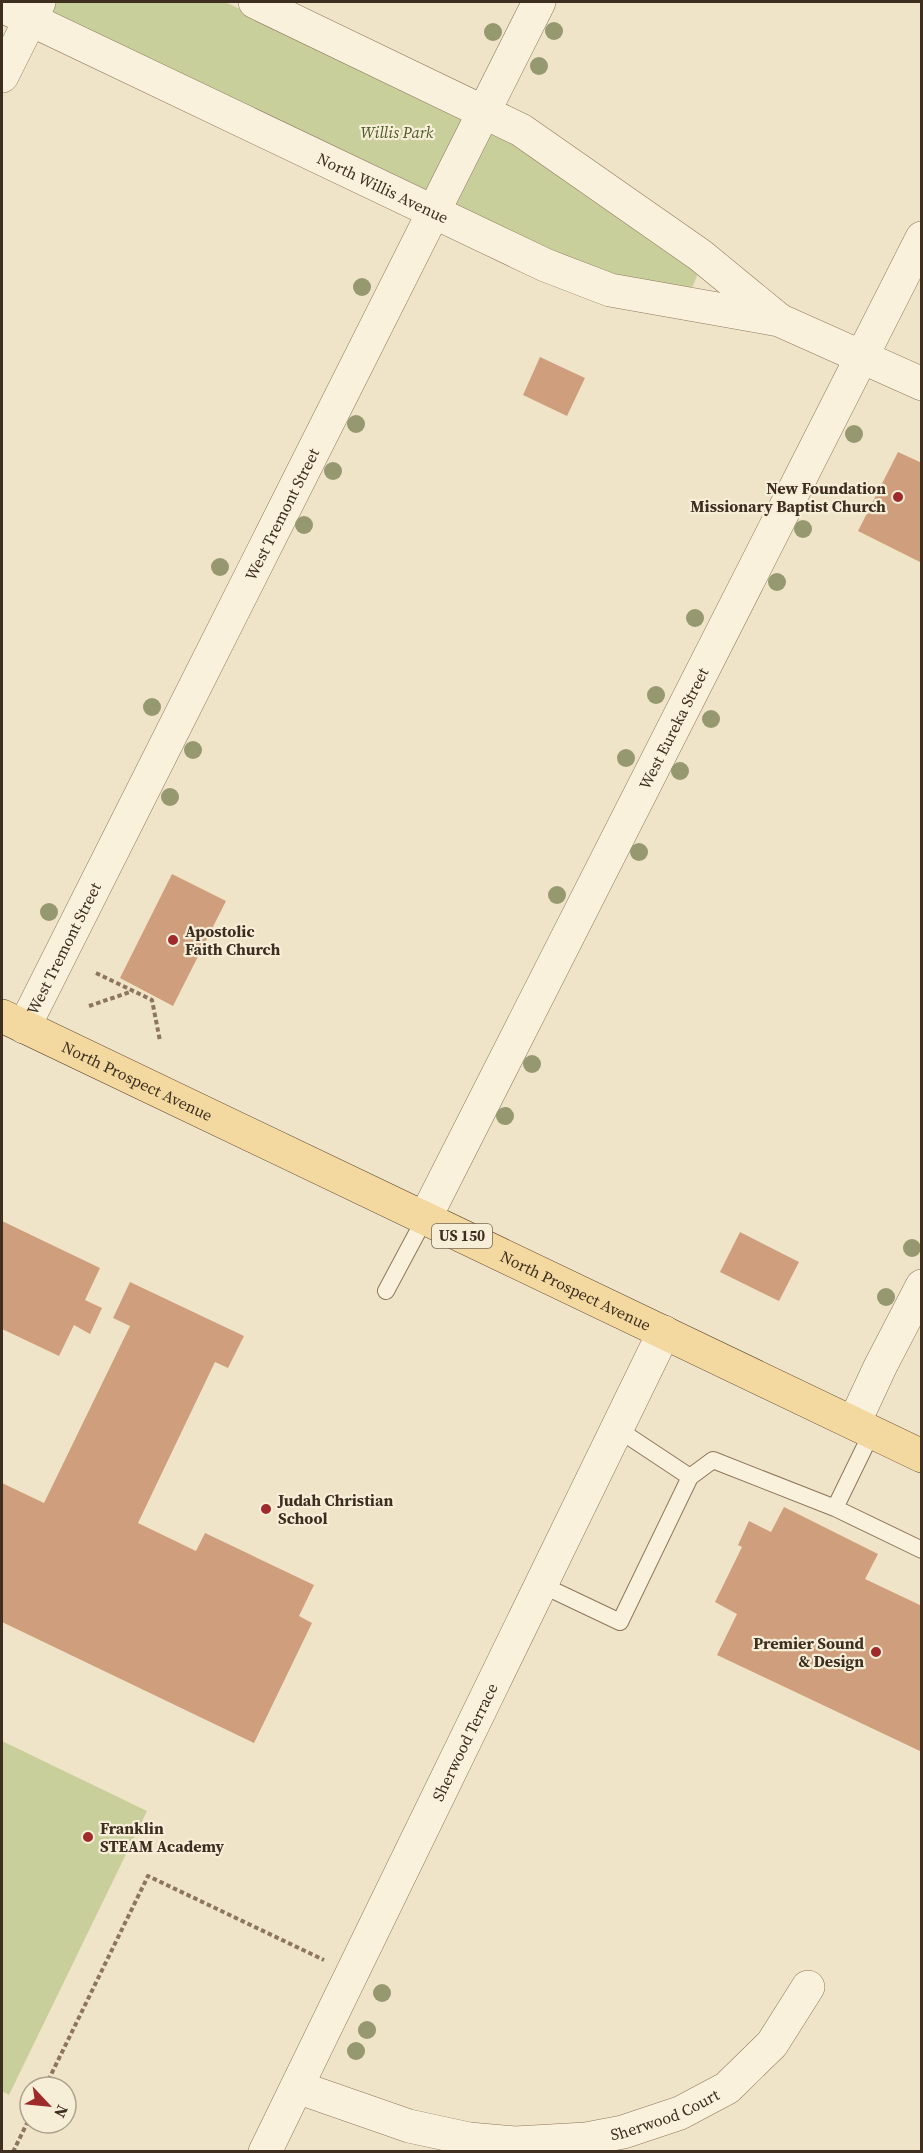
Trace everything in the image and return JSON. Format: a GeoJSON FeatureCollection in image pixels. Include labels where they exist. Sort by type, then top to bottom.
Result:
{"type":"FeatureCollection","features":[{"type":"Feature","properties":{"kind":"main road","name":"North Prospect Avenue"},"geometry":{"type":"LineString","coordinates":[[13,1022],[921,1455]]}},
{"type":"Feature","properties":{"kind":"street","name":"North Willis Avenue"},"geometry":{"type":"LineString","coordinates":[[255,2],[521,129],[700,255],[779,320]]}},
{"type":"Feature","properties":{"kind":"street","name":"West Tremont Street"},"geometry":{"type":"LineString","coordinates":[[13,1022],[433,213],[539,2]]}},
{"type":"Feature","properties":{"kind":"street","name":"North Willis Avenue"},"geometry":{"type":"LineString","coordinates":[[24,9],[433,213],[544,265],[610,290],[779,320],[921,384]]}},
{"type":"Feature","properties":{"kind":"street"},"geometry":{"type":"LineString","coordinates":[[2,76],[24,9]]}},
{"type":"Feature","properties":{"kind":"street","name":"West Eureka Street"},"geometry":{"type":"LineString","coordinates":[[425,1218],[921,238]]}},
{"type":"Feature","properties":{"kind":"street"},"geometry":{"type":"LineString","coordinates":[[863,1428],[880,1367],[921,1286]]}},
{"type":"Feature","properties":{"kind":"street","name":"Sherwood Terrace"},"geometry":{"type":"LineString","coordinates":[[265,2151],[664,1332]]}},
{"type":"Feature","properties":{"kind":"street","name":"Sherwood Court"},"geometry":{"type":"LineString","coordinates":[[297,2087],[409,2126],[469,2139],[515,2142],[574,2140],[623,2132],[680,2113],[727,2088],[772,2044],[808,1987]]}},
{"type":"Feature","properties":{"kind":"lane"},"geometry":{"type":"LineString","coordinates":[[386,1291],[425,1218]]}},
{"type":"Feature","properties":{"kind":"lane"},"geometry":{"type":"LineString","coordinates":[[616,1428],[690,1477]]}},
{"type":"Feature","properties":{"kind":"lane"},"geometry":{"type":"LineString","coordinates":[[835,1508],[863,1428]]}},
{"type":"Feature","properties":{"kind":"lane"},"geometry":{"type":"LineString","coordinates":[[542,1585],[620,1622],[690,1477],[713,1460],[835,1508],[921,1550]]}},
{"type":"Feature","properties":{"kind":"path"},"geometry":{"type":"LineString","coordinates":[[96,973],[152,1000],[160,1041]]}},
{"type":"Feature","properties":{"kind":"path"},"geometry":{"type":"LineString","coordinates":[[89,1006],[133,991]]}},
{"type":"Feature","properties":{"kind":"path"},"geometry":{"type":"LineString","coordinates":[[51,2075],[148,1876],[324,1960]]}},
{"type":"Feature","properties":{"kind":"path"},"geometry":{"type":"LineString","coordinates":[[14,2151],[22,2135]]}},
{"type":"Feature","properties":{"kind":"green space","name":"Willis Park"},"geometry":{"type":"Polygon","coordinates":[[[25,2],[225,2],[419,93],[539,156],[695,267],[697,276],[693,286],[686,290],[616,278],[545,250],[25,2]]]}},
{"type":"Feature","properties":{"kind":"green space"},"geometry":{"type":"Polygon","coordinates":[[[2,1741],[147,1811],[9,2095],[2,2091],[2,1741]]]}},
{"type":"Feature","properties":{"kind":"building"},"geometry":{"type":"Polygon","coordinates":[[[540,357],[585,378],[567,416],[523,395],[540,357]]]}},
{"type":"Feature","properties":{"kind":"building","name":"New Foundation Missionary Baptist Church"},"geometry":{"type":"Polygon","coordinates":[[[898,452],[922,463],[922,563],[858,531],[898,452]]]}},
{"type":"Feature","properties":{"kind":"building","name":"Apostolic Faith Church"},"geometry":{"type":"Polygon","coordinates":[[[172,874],[226,901],[173,1006],[120,978],[172,874]]]}},
{"type":"Feature","properties":{"kind":"building"},"geometry":{"type":"Polygon","coordinates":[[[2,1221],[100,1268],[85,1300],[102,1308],[90,1334],[74,1325],[59,1356],[2,1329],[2,1221]]]}},
{"type":"Feature","properties":{"kind":"building"},"geometry":{"type":"Polygon","coordinates":[[[740,1232],[799,1262],[779,1301],[720,1272],[740,1232]]]}},
{"type":"Feature","properties":{"kind":"building"},"geometry":{"type":"Polygon","coordinates":[[[130,1282],[244,1336],[228,1368],[215,1362],[138,1523],[196,1551],[205,1533],[314,1585],[299,1616],[312,1623],[254,1743],[2,1622],[2,1483],[44,1503],[130,1326],[113,1318],[130,1282]]]}},
{"type":"Feature","properties":{"kind":"building"},"geometry":{"type":"Polygon","coordinates":[[[784,1507],[878,1554],[865,1579],[922,1606],[922,1752],[717,1655],[737,1614],[715,1602],[742,1547],[738,1545],[749,1521],[771,1532],[784,1507]]]}},
{"type":"Feature","properties":{"kind":"place","name":"New Foundation Missionary Baptist Church"},"geometry":{"type":"Point","coordinates":[898,497]}},
{"type":"Feature","properties":{"kind":"place","name":"Apostolic Faith Church"},"geometry":{"type":"Point","coordinates":[173,940]}},
{"type":"Feature","properties":{"kind":"place","name":"Judah Christian School"},"geometry":{"type":"Point","coordinates":[266,1509]}},
{"type":"Feature","properties":{"kind":"place","name":"Premier Sound & Design"},"geometry":{"type":"Point","coordinates":[876,1652]}},
{"type":"Feature","properties":{"kind":"place","name":"Franklin STEAM Academy"},"geometry":{"type":"Point","coordinates":[88,1837]}}]}
